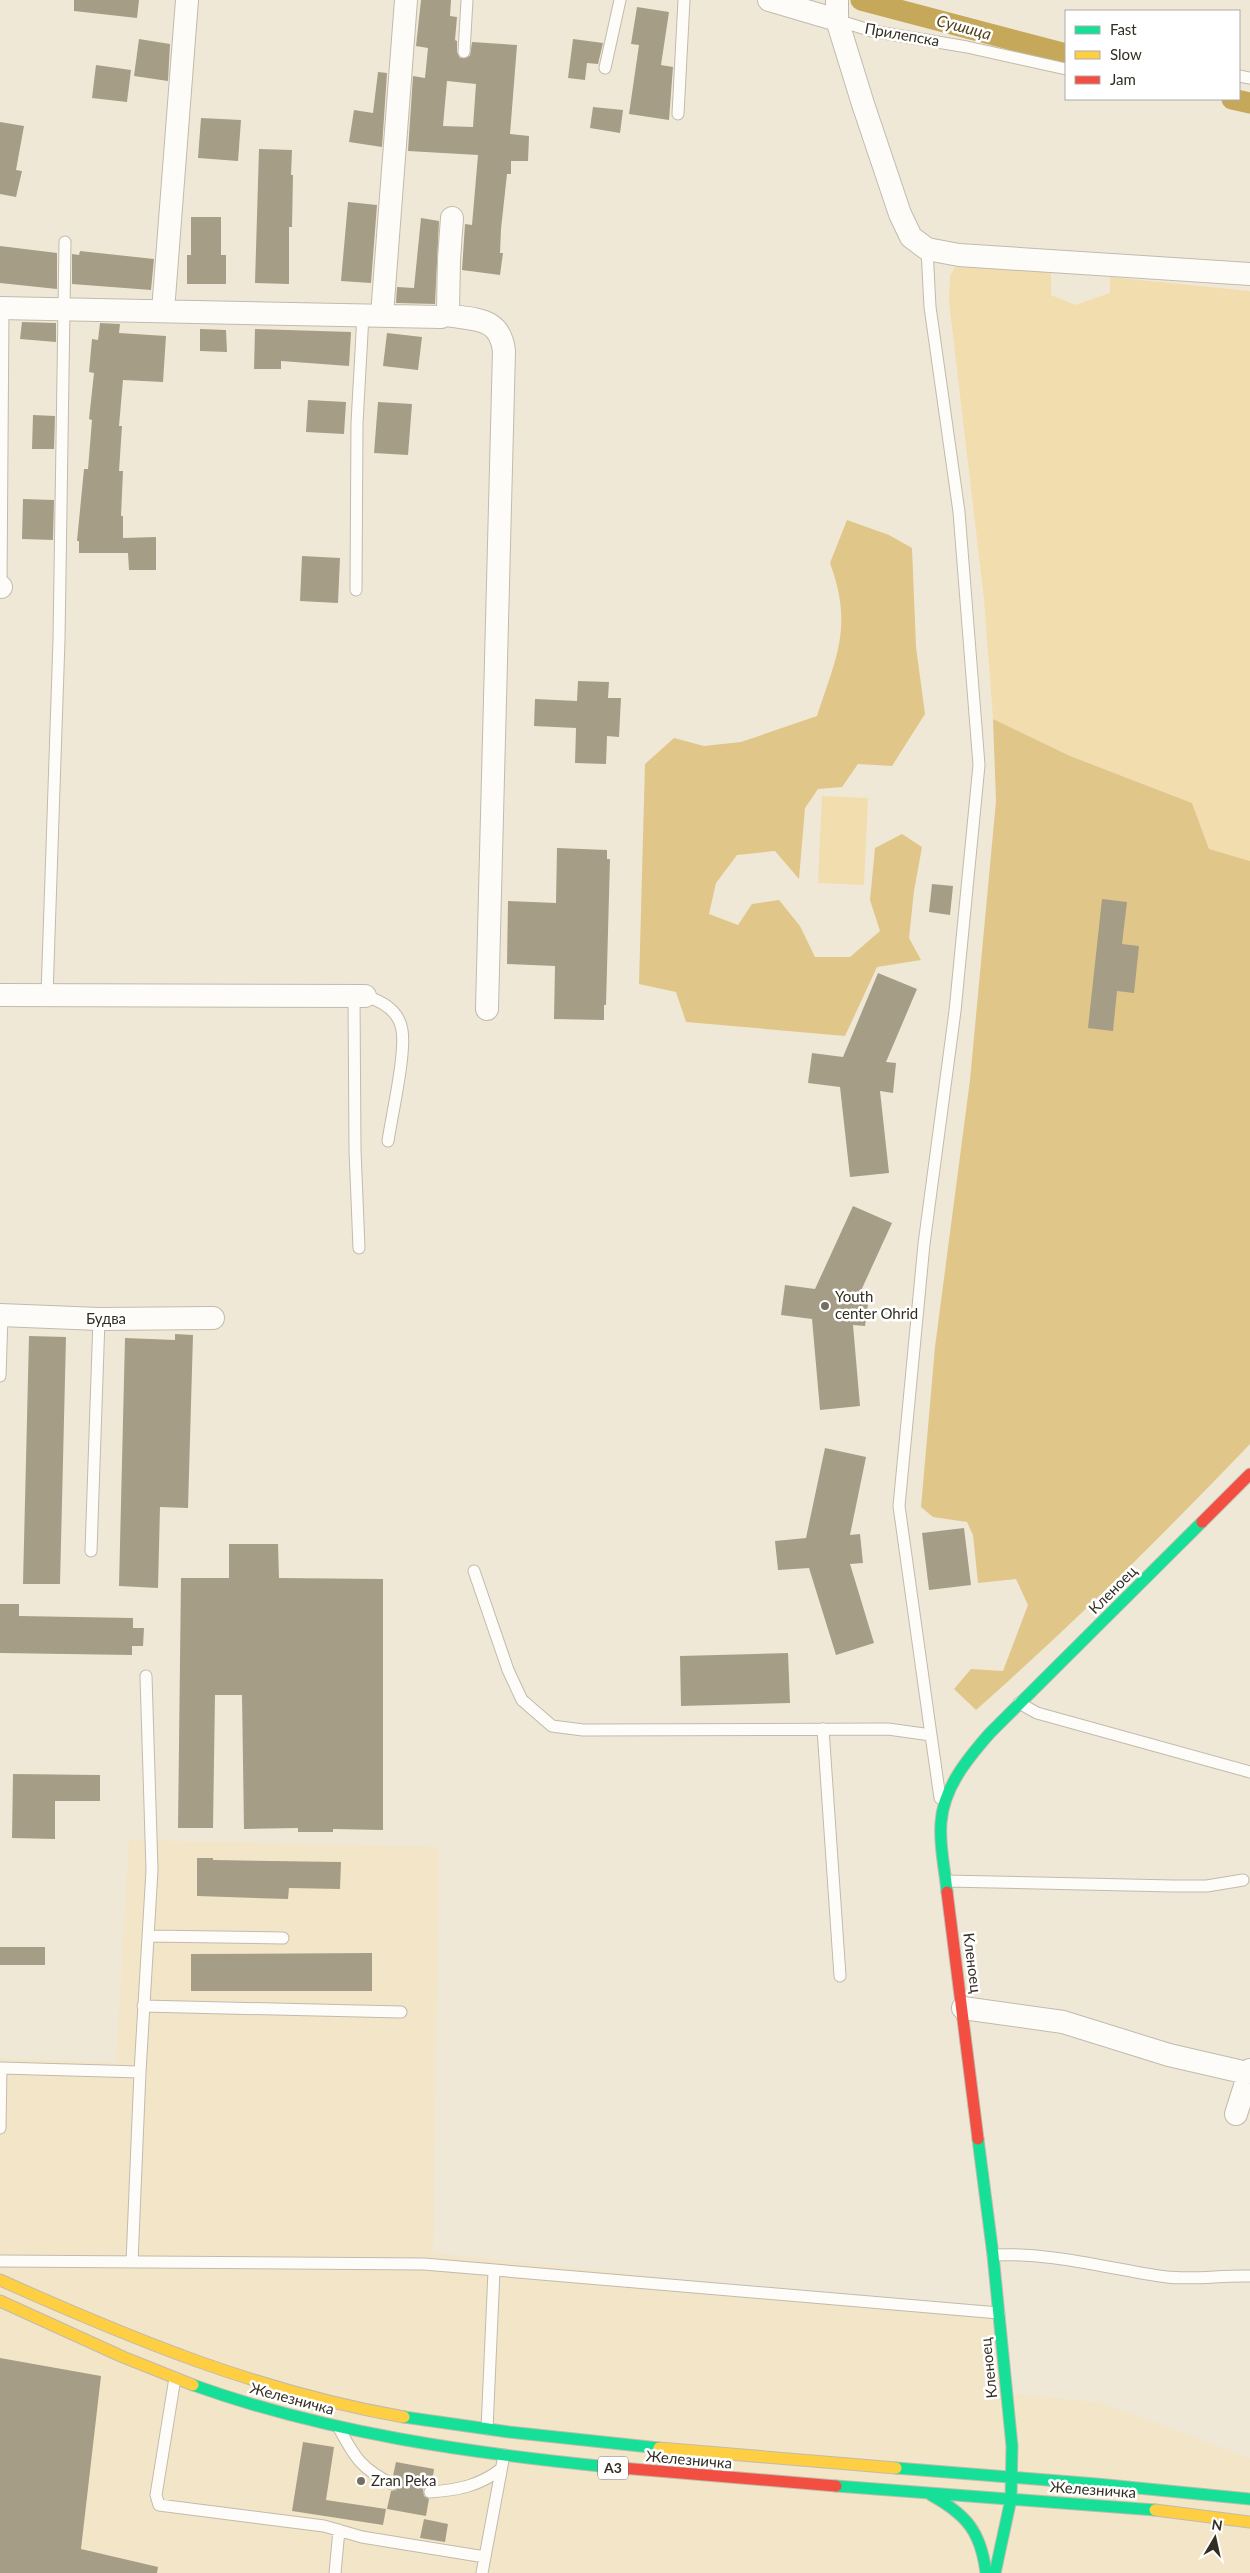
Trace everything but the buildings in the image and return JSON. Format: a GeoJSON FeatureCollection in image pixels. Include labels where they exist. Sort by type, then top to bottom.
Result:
{"type":"FeatureCollection","features":[{"type":"Feature","properties":{"kind":"main road","name":"Кленоец"},"geometry":{"type":"LineString","coordinates":[[995,2573],[1011,2499],[1012,2446],[993,2255],[946,1882],[941,1834],[942,1812],[955,1781],[972,1754],[990,1733],[1250,1474]]}},
{"type":"Feature","properties":{"kind":"main road","name":"Железничка"},"geometry":{"type":"LineString","coordinates":[[0,2280],[120,2334],[204,2366],[299,2395],[416,2419],[562,2439],[803,2463],[1012,2477],[1161,2489],[1250,2499]]}},
{"type":"Feature","properties":{"kind":"main road","name":"Железничка"},"geometry":{"type":"LineString","coordinates":[[0,2301],[175,2378],[249,2404],[338,2426],[504,2455],[701,2476],[1130,2508],[1250,2522]]}},
{"type":"Feature","properties":{"kind":"main road"},"geometry":{"type":"LineString","coordinates":[[928,2494],[956,2509],[966,2518],[980,2541],[986,2573]]}},
{"type":"Feature","properties":{"kind":"street"},"geometry":{"type":"LineString","coordinates":[[163,311],[187,0]]}},
{"type":"Feature","properties":{"kind":"street"},"geometry":{"type":"LineString","coordinates":[[373,315],[406,0]]}},
{"type":"Feature","properties":{"kind":"street","name":"Прилепска"},"geometry":{"type":"LineString","coordinates":[[769,0],[837,10]]}},
{"type":"Feature","properties":{"kind":"street"},"geometry":{"type":"LineString","coordinates":[[837,10],[863,104],[900,214],[911,237],[927,249],[959,255],[1250,274]]}},
{"type":"Feature","properties":{"kind":"street"},"geometry":{"type":"LineString","coordinates":[[446,315],[448,310],[452,218]]}},
{"type":"Feature","properties":{"kind":"street"},"geometry":{"type":"LineString","coordinates":[[2,308],[446,315],[490,322],[502,337],[504,351],[487,1009]]}},
{"type":"Feature","properties":{"kind":"street"},"geometry":{"type":"LineString","coordinates":[[0,995],[360,996]]}},
{"type":"Feature","properties":{"kind":"street","name":"Будва"},"geometry":{"type":"LineString","coordinates":[[1,1316],[99,1319],[212,1318]]}},
{"type":"Feature","properties":{"kind":"street"},"geometry":{"type":"LineString","coordinates":[[963,2008],[994,2010],[1063,2022],[1169,2055],[1249,2071],[1236,2114]]}},
{"type":"Feature","properties":{"kind":"lane"},"geometry":{"type":"LineString","coordinates":[[464,52],[467,0]]}},
{"type":"Feature","properties":{"kind":"lane"},"geometry":{"type":"LineString","coordinates":[[605,68],[620,0]]}},
{"type":"Feature","properties":{"kind":"lane"},"geometry":{"type":"LineString","coordinates":[[678,114],[684,0]]}},
{"type":"Feature","properties":{"kind":"lane","name":"Прилепска"},"geometry":{"type":"LineString","coordinates":[[837,10],[872,32],[967,46],[1065,69]]}},
{"type":"Feature","properties":{"kind":"lane"},"geometry":{"type":"LineString","coordinates":[[47,995],[59,640],[64,242]]}},
{"type":"Feature","properties":{"kind":"lane"},"geometry":{"type":"LineString","coordinates":[[927,249],[930,307],[959,512],[979,765],[955,1011],[924,1244],[899,1506],[942,1812]]}},
{"type":"Feature","properties":{"kind":"lane"},"geometry":{"type":"LineString","coordinates":[[1,587],[2,308]]}},
{"type":"Feature","properties":{"kind":"lane"},"geometry":{"type":"LineString","coordinates":[[356,590],[357,423],[373,315]]}},
{"type":"Feature","properties":{"kind":"lane"},"geometry":{"type":"LineString","coordinates":[[359,1248],[355,1150],[360,996],[381,1000],[394,1012],[402,1030],[401,1054],[388,1140]]}},
{"type":"Feature","properties":{"kind":"lane"},"geometry":{"type":"LineString","coordinates":[[0,1376],[1,1316]]}},
{"type":"Feature","properties":{"kind":"lane"},"geometry":{"type":"LineString","coordinates":[[91,1551],[99,1319]]}},
{"type":"Feature","properties":{"kind":"lane"},"geometry":{"type":"LineString","coordinates":[[474,1571],[508,1670],[522,1700],[552,1726],[582,1730],[888,1728],[931,1735]]}},
{"type":"Feature","properties":{"kind":"lane"},"geometry":{"type":"LineString","coordinates":[[132,2262],[143,2006],[152,1870],[146,1676]]}},
{"type":"Feature","properties":{"kind":"lane"},"geometry":{"type":"LineString","coordinates":[[1019,1703],[1037,1714],[1250,1772]]}},
{"type":"Feature","properties":{"kind":"lane"},"geometry":{"type":"LineString","coordinates":[[823,1729],[840,1976]]}},
{"type":"Feature","properties":{"kind":"lane"},"geometry":{"type":"LineString","coordinates":[[946,1882],[1207,1886],[1243,1880]]}},
{"type":"Feature","properties":{"kind":"lane"},"geometry":{"type":"LineString","coordinates":[[148,1936],[284,1938]]}},
{"type":"Feature","properties":{"kind":"lane"},"geometry":{"type":"LineString","coordinates":[[143,2006],[401,2012]]}},
{"type":"Feature","properties":{"kind":"lane"},"geometry":{"type":"LineString","coordinates":[[0,2128],[0,2068],[140,2072]]}},
{"type":"Feature","properties":{"kind":"lane"},"geometry":{"type":"LineString","coordinates":[[993,2255],[1035,2256],[1191,2279],[1220,2276],[1250,2276]]}},
{"type":"Feature","properties":{"kind":"lane"},"geometry":{"type":"LineString","coordinates":[[0,2261],[424,2264],[999,2314]]}},
{"type":"Feature","properties":{"kind":"lane"},"geometry":{"type":"LineString","coordinates":[[488,2429],[494,2270]]}},
{"type":"Feature","properties":{"kind":"lane"},"geometry":{"type":"LineString","coordinates":[[175,2378],[156,2495],[160,2505],[324,2526],[362,2537],[485,2557]]}},
{"type":"Feature","properties":{"kind":"lane"},"geometry":{"type":"LineString","coordinates":[[338,2426],[356,2460],[377,2477],[392,2484]]}},
{"type":"Feature","properties":{"kind":"lane"},"geometry":{"type":"LineString","coordinates":[[482,2573],[504,2455]]}},
{"type":"Feature","properties":{"kind":"lane"},"geometry":{"type":"LineString","coordinates":[[430,2492],[461,2490],[490,2478],[501,2469]]}},
{"type":"Feature","properties":{"kind":"lane"},"geometry":{"type":"LineString","coordinates":[[335,2573],[339,2530]]}},
{"type":"Feature","properties":{"kind":"shaded area"},"geometry":{"type":"Polygon","coordinates":[[[955,267],[1051,272],[1051,295],[1075,305],[1110,293],[1110,277],[1250,291],[1250,861],[1209,849],[1192,803],[1070,756],[993,719],[984,599],[949,302],[950,276],[955,267]]]}},
{"type":"Feature","properties":{"kind":"shaded area"},"geometry":{"type":"Polygon","coordinates":[[[847,520],[889,535],[912,548],[916,647],[925,714],[892,766],[858,764],[842,787],[818,789],[805,808],[799,879],[775,851],[737,855],[716,883],[709,914],[738,925],[752,904],[779,900],[800,926],[815,957],[850,957],[880,931],[870,900],[875,848],[902,834],[922,847],[914,891],[909,938],[921,960],[877,967],[845,1036],[686,1022],[676,992],[639,984],[645,764],[674,738],[704,746],[741,742],[817,716],[831,675],[840,640],[840,605],[837,585],[830,563],[847,520]]]}},
{"type":"Feature","properties":{"kind":"shaded area"},"geometry":{"type":"Polygon","coordinates":[[[993,719],[1070,756],[1192,803],[1209,849],[1250,861],[1250,1444],[1116,1580],[976,1710],[954,1689],[971,1669],[1003,1671],[1028,1605],[1016,1579],[978,1583],[973,1535],[967,1522],[933,1517],[921,1507],[935,1347],[970,1080],[996,801],[993,719]]]}},
{"type":"Feature","properties":{"kind":"shaded area"},"geometry":{"type":"Polygon","coordinates":[[[822,796],[868,798],[864,885],[818,883],[822,796]]]}},
{"type":"Feature","properties":{"kind":"shaded area"},"geometry":{"type":"Polygon","coordinates":[[[129,1840],[439,1847],[433,2253],[999,2313],[1007,2393],[1102,2403],[1250,2458],[1250,2573],[0,2573],[0,2058],[116,2063],[129,1840]]]}},
{"type":"Feature","properties":{"kind":"waterway","name":"Сушица"},"geometry":{"type":"LineString","coordinates":[[861,0],[1065,54]]}},
{"type":"Feature","properties":{"kind":"waterway","name":"Сушица"},"geometry":{"type":"LineString","coordinates":[[1236,100],[1250,103]]}},
{"type":"Feature","properties":{"kind":"traffic: fast"},"geometry":{"type":"LineString","coordinates":[[947,1892],[941,1823],[946,1798],[965,1763],[990,1733],[1202,1522]]}},
{"type":"Feature","properties":{"kind":"traffic: fast"},"geometry":{"type":"LineString","coordinates":[[978,2139],[993,2255],[1012,2446],[1011,2499],[995,2573]]}},
{"type":"Feature","properties":{"kind":"traffic: fast"},"geometry":{"type":"LineString","coordinates":[[193,2385],[295,2416],[399,2439],[451,2448],[610,2467]]}},
{"type":"Feature","properties":{"kind":"traffic: fast"},"geometry":{"type":"LineString","coordinates":[[404,2417],[509,2432],[659,2448]]}},
{"type":"Feature","properties":{"kind":"traffic: fast"},"geometry":{"type":"LineString","coordinates":[[896,2468],[1097,2484],[1250,2499]]}},
{"type":"Feature","properties":{"kind":"traffic: fast"},"geometry":{"type":"LineString","coordinates":[[836,2486],[1155,2510]]}},
{"type":"Feature","properties":{"kind":"traffic: fast"},"geometry":{"type":"LineString","coordinates":[[931,2495],[954,2510],[970,2526],[980,2546],[986,2573]]}},
{"type":"Feature","properties":{"kind":"traffic: slow"},"geometry":{"type":"LineString","coordinates":[[0,2280],[148,2343],[248,2378],[299,2393],[404,2417]]}},
{"type":"Feature","properties":{"kind":"traffic: slow"},"geometry":{"type":"LineString","coordinates":[[0,2301],[123,2357],[193,2385]]}},
{"type":"Feature","properties":{"kind":"traffic: slow"},"geometry":{"type":"LineString","coordinates":[[659,2448],[896,2468]]}},
{"type":"Feature","properties":{"kind":"traffic: slow"},"geometry":{"type":"LineString","coordinates":[[1155,2510],[1250,2522]]}},
{"type":"Feature","properties":{"kind":"traffic: jam"},"geometry":{"type":"LineString","coordinates":[[1202,1522],[1250,1474]]}},
{"type":"Feature","properties":{"kind":"traffic: jam"},"geometry":{"type":"LineString","coordinates":[[947,1892],[978,2139]]}},
{"type":"Feature","properties":{"kind":"traffic: jam"},"geometry":{"type":"LineString","coordinates":[[610,2467],[836,2486]]}},
{"type":"Feature","properties":{"kind":"place","name":"Youth center Ohrid"},"geometry":{"type":"Point","coordinates":[825,1306]}},
{"type":"Feature","properties":{"kind":"place","name":"Zran Peka"},"geometry":{"type":"Point","coordinates":[361,2481]}}]}
